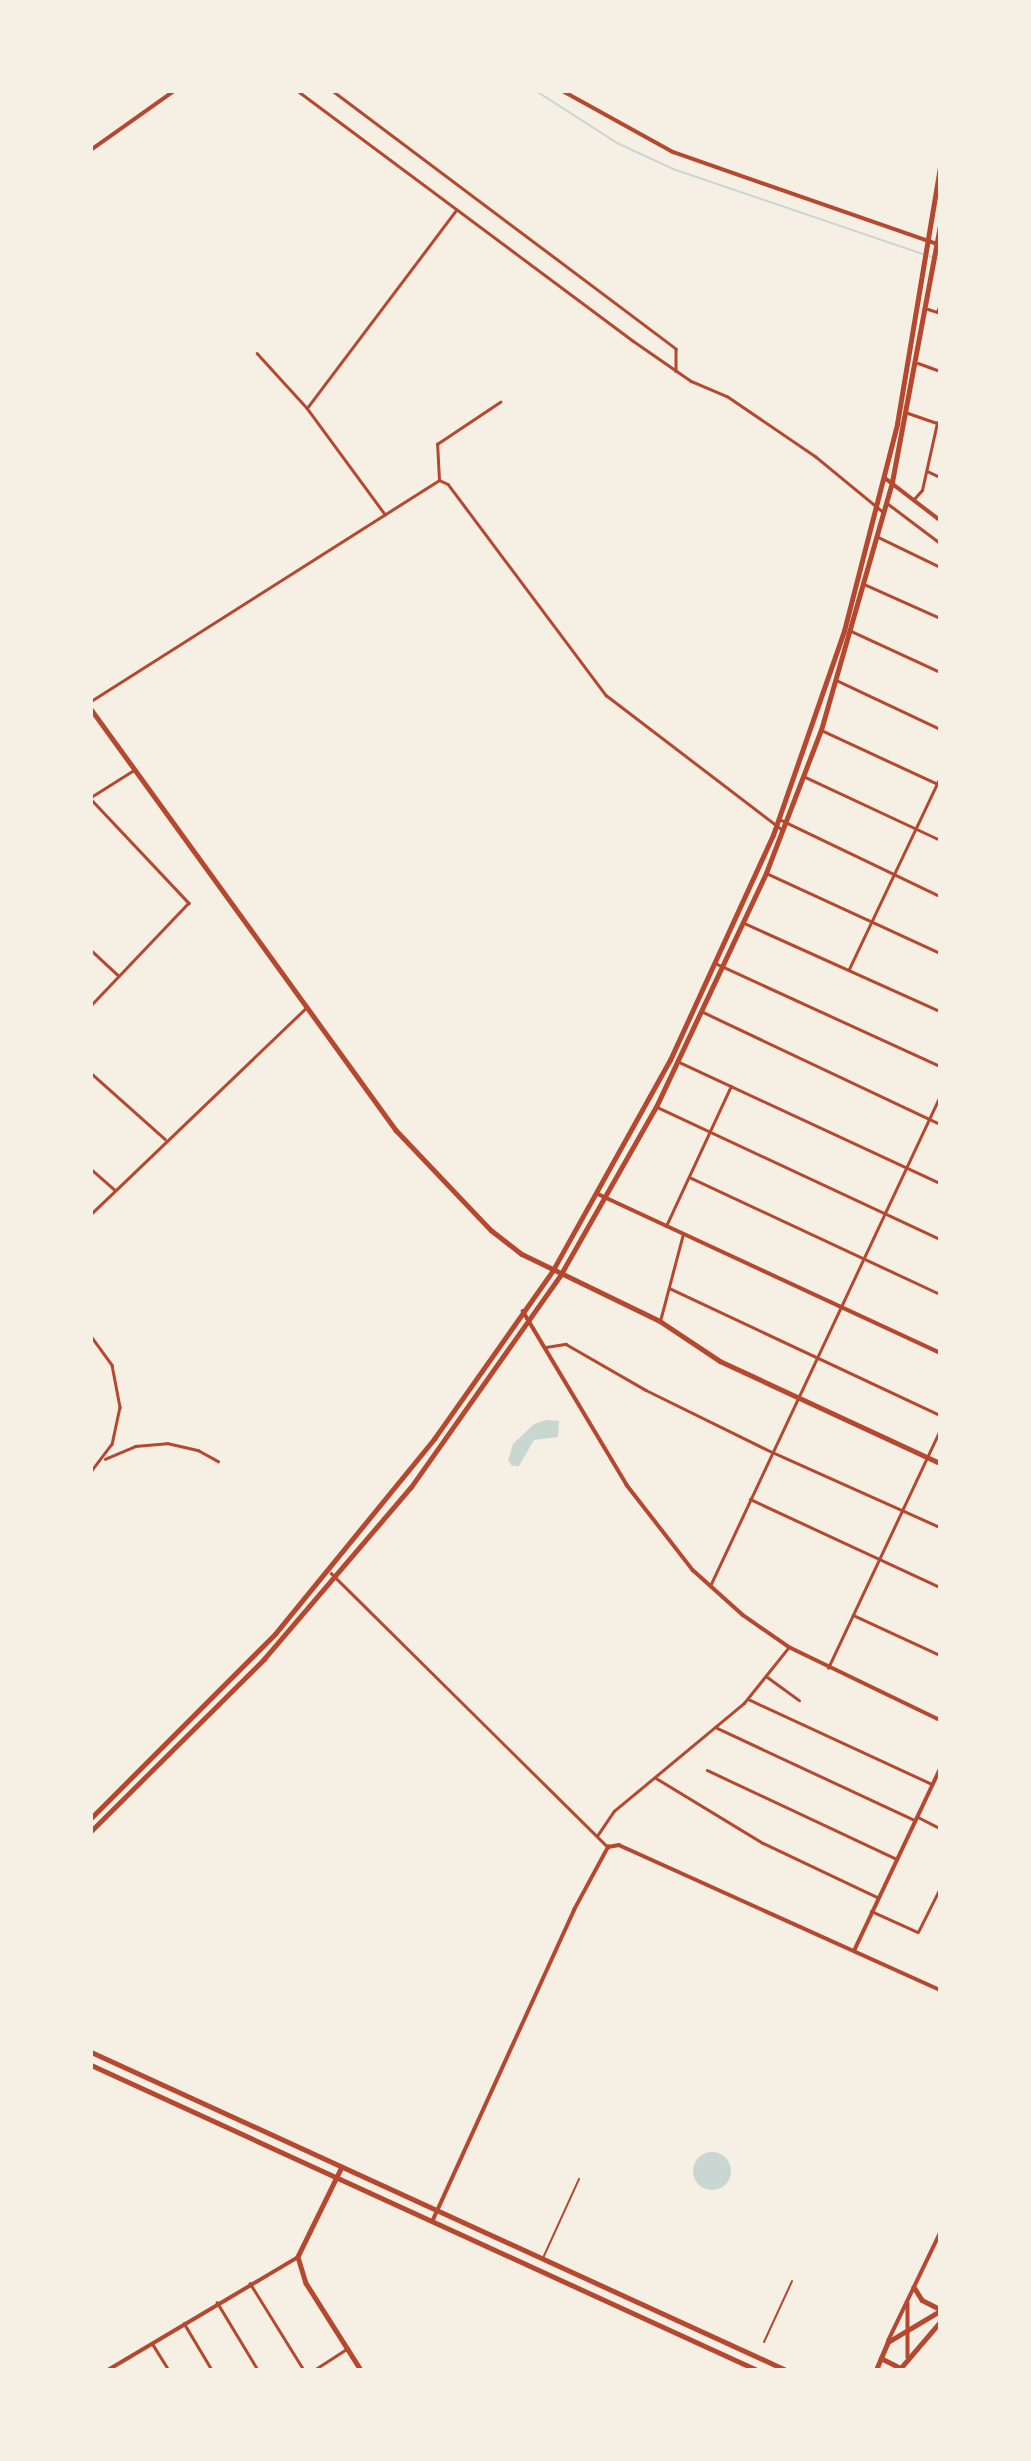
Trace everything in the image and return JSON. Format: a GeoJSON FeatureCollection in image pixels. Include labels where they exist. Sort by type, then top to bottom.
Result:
{"type":"FeatureCollection","features":[{"type":"Feature","properties":{"kind":"highway"},"geometry":{"type":"LineString","coordinates":[[91,2052],[786,2370]]}},
{"type":"Feature","properties":{"kind":"highway"},"geometry":{"type":"LineString","coordinates":[[91,2065],[757,2370]]}},
{"type":"Feature","properties":{"kind":"main road"},"geometry":{"type":"LineString","coordinates":[[91,1818],[229,1683],[318,1585],[435,1439],[553,1270],[598,1194],[717,964],[777,822],[844,631],[885,478],[929,249],[940,169]]}},
{"type":"Feature","properties":{"kind":"main road"},"geometry":{"type":"LineString","coordinates":[[91,1831],[216,1710],[335,1579],[411,1487],[561,1274],[656,1107],[703,1012],[766,873],[821,730],[866,585],[892,482],[918,363],[940,226]]}},
{"type":"Feature","properties":{"kind":"main road"},"geometry":{"type":"LineString","coordinates":[[91,709],[405,1141],[436,1167],[491,1230],[553,1270],[660,1321],[709,1355],[940,1463]]}},
{"type":"Feature","properties":{"kind":"main road"},"geometry":{"type":"LineString","coordinates":[[342,2168],[298,2258],[306,2283],[361,2370]]}},
{"type":"Feature","properties":{"kind":"main road"},"geometry":{"type":"LineString","coordinates":[[914,2287],[922,2300],[940,2310]]}},
{"type":"Feature","properties":{"kind":"main road"},"geometry":{"type":"LineString","coordinates":[[876,2370],[888,2342],[940,2310]]}},
{"type":"Feature","properties":{"kind":"main road"},"geometry":{"type":"LineString","coordinates":[[881,2358],[900,2369],[940,2322]]}},
{"type":"Feature","properties":{"kind":"street"},"geometry":{"type":"LineString","coordinates":[[91,150],[174,91]]}},
{"type":"Feature","properties":{"kind":"street"},"geometry":{"type":"LineString","coordinates":[[298,91],[676,371],[749,411],[815,456],[884,513]]}},
{"type":"Feature","properties":{"kind":"street"},"geometry":{"type":"LineString","coordinates":[[333,91],[676,349],[676,371]]}},
{"type":"Feature","properties":{"kind":"street"},"geometry":{"type":"LineString","coordinates":[[563,91],[673,152],[939,244]]}},
{"type":"Feature","properties":{"kind":"street"},"geometry":{"type":"LineString","coordinates":[[307,408],[456,210]]}},
{"type":"Feature","properties":{"kind":"street"},"geometry":{"type":"LineString","coordinates":[[928,309],[939,312],[940,304]]}},
{"type":"Feature","properties":{"kind":"street"},"geometry":{"type":"LineString","coordinates":[[257,353],[307,408],[385,513]]}},
{"type":"Feature","properties":{"kind":"street"},"geometry":{"type":"LineString","coordinates":[[918,363],[940,371]]}},
{"type":"Feature","properties":{"kind":"street"},"geometry":{"type":"LineString","coordinates":[[439,480],[437,444],[500,402]]}},
{"type":"Feature","properties":{"kind":"street"},"geometry":{"type":"LineString","coordinates":[[908,413],[939,424],[926,471],[914,499]]}},
{"type":"Feature","properties":{"kind":"street"},"geometry":{"type":"LineString","coordinates":[[926,471],[940,477]]}},
{"type":"Feature","properties":{"kind":"street"},"geometry":{"type":"LineString","coordinates":[[885,478],[940,520]]}},
{"type":"Feature","properties":{"kind":"street"},"geometry":{"type":"LineString","coordinates":[[91,701],[439,480]]}},
{"type":"Feature","properties":{"kind":"street"},"geometry":{"type":"LineString","coordinates":[[439,480],[449,484],[606,695],[777,822],[783,830]]}},
{"type":"Feature","properties":{"kind":"street"},"geometry":{"type":"LineString","coordinates":[[887,503],[940,543]]}},
{"type":"Feature","properties":{"kind":"street"},"geometry":{"type":"LineString","coordinates":[[878,537],[940,568]]}},
{"type":"Feature","properties":{"kind":"street"},"geometry":{"type":"LineString","coordinates":[[866,585],[940,618]]}},
{"type":"Feature","properties":{"kind":"street"},"geometry":{"type":"LineString","coordinates":[[844,631],[852,631],[940,672]]}},
{"type":"Feature","properties":{"kind":"street"},"geometry":{"type":"LineString","coordinates":[[836,680],[940,729]]}},
{"type":"Feature","properties":{"kind":"street"},"geometry":{"type":"LineString","coordinates":[[821,730],[938,784]]}},
{"type":"Feature","properties":{"kind":"street"},"geometry":{"type":"LineString","coordinates":[[91,1006],[188,903],[91,798],[134,770]]}},
{"type":"Feature","properties":{"kind":"street"},"geometry":{"type":"LineString","coordinates":[[803,776],[940,840]]}},
{"type":"Feature","properties":{"kind":"street"},"geometry":{"type":"LineString","coordinates":[[849,969],[940,777]]}},
{"type":"Feature","properties":{"kind":"street"},"geometry":{"type":"LineString","coordinates":[[777,822],[786,823],[940,896]]}},
{"type":"Feature","properties":{"kind":"street"},"geometry":{"type":"LineString","coordinates":[[766,873],[940,953]]}},
{"type":"Feature","properties":{"kind":"street"},"geometry":{"type":"LineString","coordinates":[[744,923],[940,1011]]}},
{"type":"Feature","properties":{"kind":"street"},"geometry":{"type":"LineString","coordinates":[[91,950],[120,977]]}},
{"type":"Feature","properties":{"kind":"street"},"geometry":{"type":"LineString","coordinates":[[717,964],[940,1066]]}},
{"type":"Feature","properties":{"kind":"street"},"geometry":{"type":"LineString","coordinates":[[91,1214],[165,1139],[306,1008]]}},
{"type":"Feature","properties":{"kind":"street"},"geometry":{"type":"LineString","coordinates":[[703,1012],[940,1124]]}},
{"type":"Feature","properties":{"kind":"street"},"geometry":{"type":"LineString","coordinates":[[679,1062],[940,1183]]}},
{"type":"Feature","properties":{"kind":"street"},"geometry":{"type":"LineString","coordinates":[[91,1073],[165,1139]]}},
{"type":"Feature","properties":{"kind":"street"},"geometry":{"type":"LineString","coordinates":[[666,1226],[731,1086]]}},
{"type":"Feature","properties":{"kind":"street"},"geometry":{"type":"LineString","coordinates":[[710,1586],[940,1096]]}},
{"type":"Feature","properties":{"kind":"street"},"geometry":{"type":"LineString","coordinates":[[656,1107],[940,1238]]}},
{"type":"Feature","properties":{"kind":"street"},"geometry":{"type":"LineString","coordinates":[[91,1169],[115,1190]]}},
{"type":"Feature","properties":{"kind":"street"},"geometry":{"type":"LineString","coordinates":[[689,1177],[940,1294]]}},
{"type":"Feature","properties":{"kind":"street"},"geometry":{"type":"LineString","coordinates":[[598,1194],[940,1353]]}},
{"type":"Feature","properties":{"kind":"street"},"geometry":{"type":"LineString","coordinates":[[660,1321],[683,1234]]}},
{"type":"Feature","properties":{"kind":"street"},"geometry":{"type":"LineString","coordinates":[[669,1289],[940,1415]]}},
{"type":"Feature","properties":{"kind":"street"},"geometry":{"type":"LineString","coordinates":[[523,1311],[627,1485],[668,1540],[710,1586],[789,1647],[940,1720]]}},
{"type":"Feature","properties":{"kind":"street"},"geometry":{"type":"LineString","coordinates":[[91,1336],[112,1365],[120,1397],[116,1436],[104,1459],[91,1472]]}},
{"type":"Feature","properties":{"kind":"street"},"geometry":{"type":"LineString","coordinates":[[546,1347],[566,1344],[646,1390],[772,1452],[940,1527]]}},
{"type":"Feature","properties":{"kind":"street"},"geometry":{"type":"LineString","coordinates":[[828,1668],[940,1430]]}},
{"type":"Feature","properties":{"kind":"street"},"geometry":{"type":"LineString","coordinates":[[104,1459],[135,1446],[167,1443],[198,1450],[218,1461]]}},
{"type":"Feature","properties":{"kind":"street"},"geometry":{"type":"LineString","coordinates":[[750,1499],[940,1587]]}},
{"type":"Feature","properties":{"kind":"street"},"geometry":{"type":"LineString","coordinates":[[331,1573],[608,1847]]}},
{"type":"Feature","properties":{"kind":"street"},"geometry":{"type":"LineString","coordinates":[[853,1615],[940,1655]]}},
{"type":"Feature","properties":{"kind":"street"},"geometry":{"type":"LineString","coordinates":[[597,1836],[614,1811],[748,1699],[789,1647]]}},
{"type":"Feature","properties":{"kind":"street"},"geometry":{"type":"LineString","coordinates":[[766,1676],[799,1700]]}},
{"type":"Feature","properties":{"kind":"street"},"geometry":{"type":"LineString","coordinates":[[748,1699],[932,1784]]}},
{"type":"Feature","properties":{"kind":"street"},"geometry":{"type":"LineString","coordinates":[[715,1727],[940,1828]]}},
{"type":"Feature","properties":{"kind":"street"},"geometry":{"type":"LineString","coordinates":[[854,1951],[877,1897],[940,1769]]}},
{"type":"Feature","properties":{"kind":"street"},"geometry":{"type":"LineString","coordinates":[[707,1770],[897,1859]]}},
{"type":"Feature","properties":{"kind":"street"},"geometry":{"type":"LineString","coordinates":[[656,1778],[763,1843],[877,1897]]}},
{"type":"Feature","properties":{"kind":"street"},"geometry":{"type":"LineString","coordinates":[[432,2222],[598,1859],[608,1847],[619,1845],[940,1990]]}},
{"type":"Feature","properties":{"kind":"street"},"geometry":{"type":"LineString","coordinates":[[871,1911],[918,1933],[940,1888]]}},
{"type":"Feature","properties":{"kind":"street"},"geometry":{"type":"LineString","coordinates":[[542,2259],[579,2179]]}},
{"type":"Feature","properties":{"kind":"street"},"geometry":{"type":"LineString","coordinates":[[888,2342],[940,2233]]}},
{"type":"Feature","properties":{"kind":"street"},"geometry":{"type":"LineString","coordinates":[[108,2370],[217,2302],[298,2258]]}},
{"type":"Feature","properties":{"kind":"street"},"geometry":{"type":"LineString","coordinates":[[764,2342],[792,2281]]}},
{"type":"Feature","properties":{"kind":"street"},"geometry":{"type":"LineString","coordinates":[[250,2283],[304,2370]]}},
{"type":"Feature","properties":{"kind":"street"},"geometry":{"type":"LineString","coordinates":[[908,2301],[908,2357]]}},
{"type":"Feature","properties":{"kind":"street"},"geometry":{"type":"LineString","coordinates":[[217,2302],[258,2370]]}},
{"type":"Feature","properties":{"kind":"street"},"geometry":{"type":"LineString","coordinates":[[184,2323],[212,2370]]}},
{"type":"Feature","properties":{"kind":"street"},"geometry":{"type":"LineString","coordinates":[[152,2343],[169,2370]]}},
{"type":"Feature","properties":{"kind":"street"},"geometry":{"type":"LineString","coordinates":[[313,2370],[348,2348]]}},
{"type":"Feature","properties":{"kind":"street"},"geometry":{"type":"LineString","coordinates":[[117,2370],[118,2364]]}},
{"type":"Feature","properties":{"kind":"street"},"geometry":{"type":"LineString","coordinates":[[118,2364],[122,2370]]}},
{"type":"Feature","properties":{"kind":"shaded area"},"geometry":{"type":"Polygon","coordinates":[[[546,1420],[559,1421],[558,1437],[534,1440],[519,1466],[512,1466],[508,1460],[513,1444],[534,1424],[546,1420]]]}},
{"type":"Feature","properties":{"kind":"shaded area"},"geometry":{"type":"Polygon","coordinates":[[[712,2152],[726,2157],[731,2171],[726,2185],[712,2190],[698,2185],[693,2171],[698,2157],[712,2152]]]}},
{"type":"Feature","properties":{"kind":"waterway"},"geometry":{"type":"LineString","coordinates":[[536,91],[619,144],[673,169],[940,260]]}}]}
